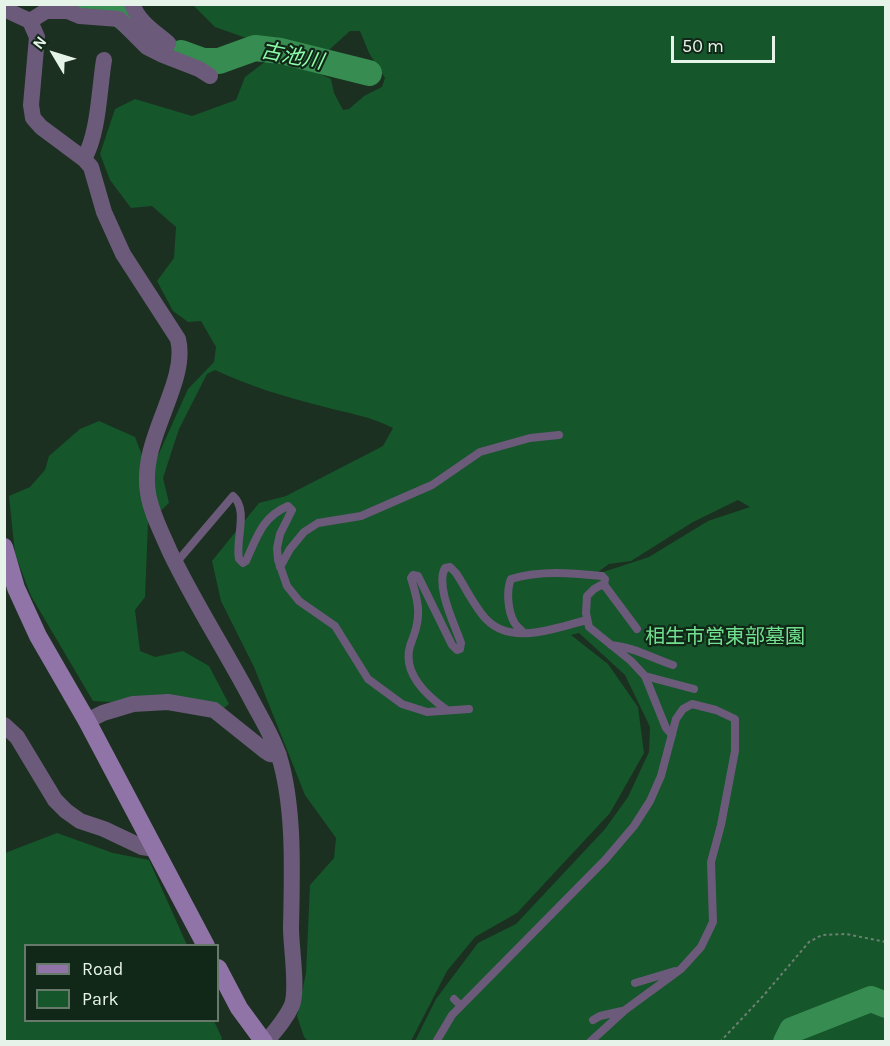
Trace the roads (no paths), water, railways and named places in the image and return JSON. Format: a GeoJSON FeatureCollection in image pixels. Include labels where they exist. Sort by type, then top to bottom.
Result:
{"type":"FeatureCollection","features":[{"type":"Feature","properties":{"kind":"street"},"geometry":{"type":"LineString","coordinates":[[132,4],[151,31],[168,43],[163,55]]}},
{"type":"Feature","properties":{"kind":"street"},"geometry":{"type":"LineString","coordinates":[[4,9],[30,21],[37,37],[31,105],[33,118],[91,167],[104,212],[123,254],[178,339],[181,351],[177,373],[148,460],[148,492],[159,528],[176,563],[237,672],[279,755],[289,819],[294,995],[282,1023],[265,1041],[239,1008],[219,970]]}},
{"type":"Feature","properties":{"kind":"street"},"geometry":{"type":"LineString","coordinates":[[30,21],[46,11],[68,11],[80,16],[119,20],[147,47],[210,76]]}},
{"type":"Feature","properties":{"kind":"street"},"geometry":{"type":"LineString","coordinates":[[84,159],[95,124],[104,60]]}},
{"type":"Feature","properties":{"kind":"street"},"geometry":{"type":"LineString","coordinates":[[4,547],[16,588],[38,636],[87,721],[205,944]]}},
{"type":"Feature","properties":{"kind":"street"},"geometry":{"type":"LineString","coordinates":[[87,721],[103,713],[133,704],[168,702],[214,710],[264,750],[270,754],[279,755]]}},
{"type":"Feature","properties":{"kind":"street"},"geometry":{"type":"LineString","coordinates":[[4,725],[17,736],[55,800],[66,811],[80,821],[104,829],[142,847],[155,849]]}},
{"type":"Feature","properties":{"kind":"lane"},"geometry":{"type":"LineString","coordinates":[[280,567],[290,549],[304,532],[318,523],[361,516],[432,485],[480,452],[530,438],[559,435]]}},
{"type":"Feature","properties":{"kind":"lane"},"geometry":{"type":"LineString","coordinates":[[176,563],[234,496],[241,510],[237,549],[239,560],[243,562],[246,561],[265,521],[275,512],[288,506],[292,510],[280,534],[277,548],[280,567],[287,586],[298,601],[335,626],[368,679],[402,704],[428,712],[469,709]]}},
{"type":"Feature","properties":{"kind":"lane"},"geometry":{"type":"LineString","coordinates":[[447,710],[434,701],[421,686],[412,674],[408,662],[416,633],[418,610],[411,578],[413,575],[418,576],[452,645],[457,650],[460,649],[461,643],[442,585],[442,574],[446,568],[450,567],[486,619],[504,631],[533,633],[587,620]]}},
{"type":"Feature","properties":{"kind":"lane"},"geometry":{"type":"LineString","coordinates":[[524,633],[514,623],[507,587],[511,579],[523,575],[568,573],[602,576],[605,579],[604,586],[637,629]]}},
{"type":"Feature","properties":{"kind":"lane"},"geometry":{"type":"LineString","coordinates":[[604,586],[594,589],[587,596],[586,613],[589,627],[631,661],[645,676],[666,728],[672,735]]}},
{"type":"Feature","properties":{"kind":"lane"},"geometry":{"type":"LineString","coordinates":[[611,645],[626,646],[673,665]]}},
{"type":"Feature","properties":{"kind":"lane"},"geometry":{"type":"LineString","coordinates":[[645,676],[694,689]]}},
{"type":"Feature","properties":{"kind":"lane"},"geometry":{"type":"LineString","coordinates":[[436,1041],[440,1032],[461,1006],[605,860],[634,826],[650,801],[661,777],[676,719],[682,709],[692,704],[716,710],[735,719],[735,751],[721,825],[711,862],[713,922],[701,947],[681,969],[625,1010],[590,1041]]}},
{"type":"Feature","properties":{"kind":"lane"},"geometry":{"type":"LineString","coordinates":[[635,983],[681,969]]}},
{"type":"Feature","properties":{"kind":"lane"},"geometry":{"type":"LineString","coordinates":[[454,999],[461,1006]]}},
{"type":"Feature","properties":{"kind":"lane"},"geometry":{"type":"LineString","coordinates":[[593,1020],[625,1010]]}},
{"type":"Feature","properties":{"kind":"waterway","name":"古池川"},"geometry":{"type":"LineString","coordinates":[[79,4],[93,9],[115,10],[140,31]]}},
{"type":"Feature","properties":{"kind":"waterway","name":"古池川"},"geometry":{"type":"LineString","coordinates":[[181,53],[203,61],[219,61],[255,48],[281,51],[369,73]]}},
{"type":"Feature","properties":{"kind":"waterway"},"geometry":{"type":"LineString","coordinates":[[786,1042],[792,1030],[871,999],[886,1005]]}},
{"type":"Feature","properties":{"kind":"park label","name":"相生市営東部墓園"},"geometry":{"type":"Point","coordinates":[725,637]}}]}
